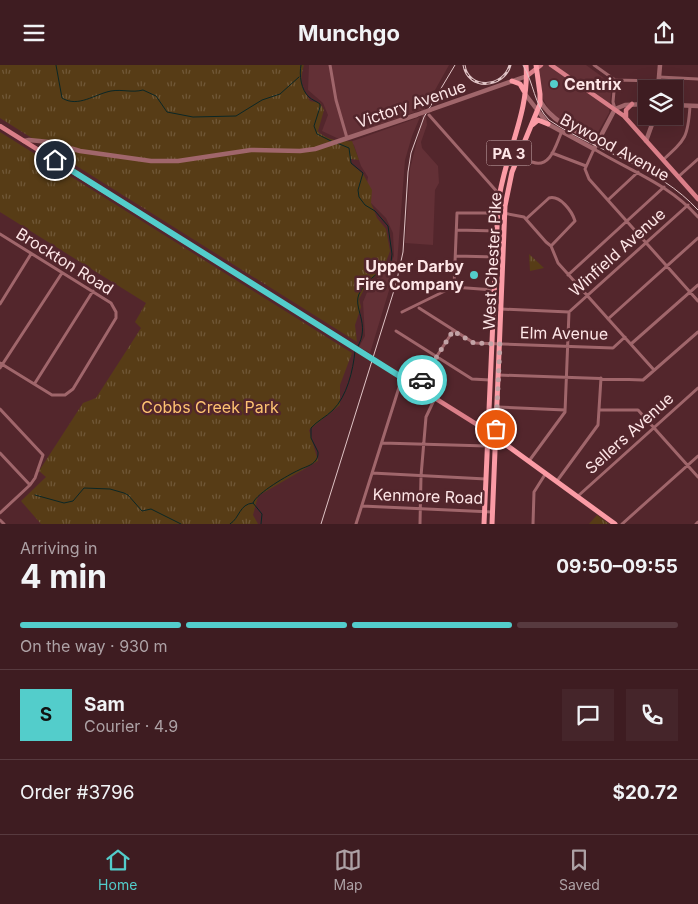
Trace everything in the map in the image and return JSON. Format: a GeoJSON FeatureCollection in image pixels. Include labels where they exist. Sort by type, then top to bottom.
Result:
{"type":"FeatureCollection","features":[{"type":"Feature","properties":{"kind":"main road","name":"West Chester Pike"},"geometry":{"type":"LineString","coordinates":[[484,524],[499,194],[522,111],[527,76],[526,65]]}},
{"type":"Feature","properties":{"kind":"main road"},"geometry":{"type":"LineString","coordinates":[[551,65],[627,119],[698,199]]}},
{"type":"Feature","properties":{"kind":"main road","name":"West Chester Pike"},"geometry":{"type":"LineString","coordinates":[[492,524],[505,213],[509,183],[540,101],[538,66]]}},
{"type":"Feature","properties":{"kind":"main road"},"geometry":{"type":"LineString","coordinates":[[527,76],[538,66]]}},
{"type":"Feature","properties":{"kind":"main road"},"geometry":{"type":"LineString","coordinates":[[512,81],[520,84],[525,94]]}},
{"type":"Feature","properties":{"kind":"main road"},"geometry":{"type":"LineString","coordinates":[[627,119],[626,111],[632,104]]}},
{"type":"Feature","properties":{"kind":"main road"},"geometry":{"type":"LineString","coordinates":[[531,125],[538,120],[548,124]]}},
{"type":"Feature","properties":{"kind":"main road"},"geometry":{"type":"LineString","coordinates":[[0,126],[436,398],[496,437],[615,524]]}},
{"type":"Feature","properties":{"kind":"main road"},"geometry":{"type":"LineString","coordinates":[[495,277],[502,277]]}},
{"type":"Feature","properties":{"kind":"street"},"geometry":{"type":"LineString","coordinates":[[330,65],[346,140]]}},
{"type":"Feature","properties":{"kind":"street"},"geometry":{"type":"LineString","coordinates":[[594,65],[615,80],[698,79]]}},
{"type":"Feature","properties":{"kind":"street"},"geometry":{"type":"LineString","coordinates":[[659,79],[660,65]]}},
{"type":"Feature","properties":{"kind":"street","name":"Victory Avenue"},"geometry":{"type":"LineString","coordinates":[[24,141],[49,142],[80,151],[165,161],[251,150],[310,150],[331,145],[416,115],[430,113],[527,76]]}},
{"type":"Feature","properties":{"kind":"street"},"geometry":{"type":"LineString","coordinates":[[615,80],[613,102],[615,109]]}},
{"type":"Feature","properties":{"kind":"street","name":"Bywood Avenue"},"geometry":{"type":"LineString","coordinates":[[525,94],[548,124],[664,187],[688,205],[698,217]]}},
{"type":"Feature","properties":{"kind":"street","name":"Bywood Avenue"},"geometry":{"type":"LineString","coordinates":[[540,101],[548,113],[557,121],[598,142]]}},
{"type":"Feature","properties":{"kind":"street"},"geometry":{"type":"LineString","coordinates":[[638,104],[621,106],[615,109],[594,149],[586,167],[586,173],[626,222],[698,301]]}},
{"type":"Feature","properties":{"kind":"street"},"geometry":{"type":"LineString","coordinates":[[683,105],[698,106]]}},
{"type":"Feature","properties":{"kind":"street"},"geometry":{"type":"LineString","coordinates":[[663,160],[686,135],[690,105]]}},
{"type":"Feature","properties":{"kind":"street"},"geometry":{"type":"LineString","coordinates":[[430,113],[499,194]]}},
{"type":"Feature","properties":{"kind":"street"},"geometry":{"type":"LineString","coordinates":[[646,141],[652,125]]}},
{"type":"Feature","properties":{"kind":"street"},"geometry":{"type":"LineString","coordinates":[[508,156],[518,157],[538,164],[547,161],[562,131]]}},
{"type":"Feature","properties":{"kind":"street"},"geometry":{"type":"LineString","coordinates":[[552,153],[586,167]]}},
{"type":"Feature","properties":{"kind":"street"},"geometry":{"type":"LineString","coordinates":[[678,177],[697,161]]}},
{"type":"Feature","properties":{"kind":"street"},"geometry":{"type":"LineString","coordinates":[[608,200],[638,172]]}},
{"type":"Feature","properties":{"kind":"street"},"geometry":{"type":"LineString","coordinates":[[568,275],[664,187]]}},
{"type":"Feature","properties":{"kind":"street"},"geometry":{"type":"LineString","coordinates":[[526,219],[549,198],[553,197],[558,199],[574,216],[576,221],[551,246]]}},
{"type":"Feature","properties":{"kind":"street","name":"Winfield Avenue"},"geometry":{"type":"LineString","coordinates":[[501,309],[569,312],[688,205]]}},
{"type":"Feature","properties":{"kind":"street"},"geometry":{"type":"LineString","coordinates":[[454,287],[457,213],[505,213],[523,216],[551,246],[558,263],[568,275],[654,370]]}},
{"type":"Feature","properties":{"kind":"street"},"geometry":{"type":"LineString","coordinates":[[456,230],[497,231]]}},
{"type":"Feature","properties":{"kind":"street","name":"Brockton Road"},"geometry":{"type":"LineString","coordinates":[[0,236],[93,291],[111,303],[115,310],[116,318],[114,324],[74,389],[66,395],[55,396],[35,383]]}},
{"type":"Feature","properties":{"kind":"street"},"geometry":{"type":"LineString","coordinates":[[608,319],[698,238]]}},
{"type":"Feature","properties":{"kind":"street"},"geometry":{"type":"LineString","coordinates":[[0,304],[31,254]]}},
{"type":"Feature","properties":{"kind":"street"},"geometry":{"type":"LineString","coordinates":[[456,256],[496,257]]}},
{"type":"Feature","properties":{"kind":"street"},"geometry":{"type":"LineString","coordinates":[[0,369],[62,273]]}},
{"type":"Feature","properties":{"kind":"street","name":"Elm Avenue"},"geometry":{"type":"LineString","coordinates":[[631,344],[698,285]]}},
{"type":"Feature","properties":{"kind":"street"},"geometry":{"type":"LineString","coordinates":[[402,312],[454,287],[494,290]]}},
{"type":"Feature","properties":{"kind":"street"},"geometry":{"type":"LineString","coordinates":[[2,364],[35,383],[93,291]]}},
{"type":"Feature","properties":{"kind":"street","name":"Elm Avenue"},"geometry":{"type":"LineString","coordinates":[[419,308],[474,343],[613,348],[625,337]]}},
{"type":"Feature","properties":{"kind":"street"},"geometry":{"type":"LineString","coordinates":[[530,461],[566,410],[569,312]]}},
{"type":"Feature","properties":{"kind":"street"},"geometry":{"type":"LineString","coordinates":[[396,331],[472,379],[491,380]]}},
{"type":"Feature","properties":{"kind":"street"},"geometry":{"type":"LineString","coordinates":[[417,387],[453,331]]}},
{"type":"Feature","properties":{"kind":"street"},"geometry":{"type":"LineString","coordinates":[[498,375],[640,380],[644,379],[698,332]]}},
{"type":"Feature","properties":{"kind":"street"},"geometry":{"type":"LineString","coordinates":[[356,524],[403,377]]}},
{"type":"Feature","properties":{"kind":"street"},"geometry":{"type":"LineString","coordinates":[[557,481],[598,425],[601,378]]}},
{"type":"Feature","properties":{"kind":"street","name":"Sellers Avenue"},"geometry":{"type":"LineString","coordinates":[[578,496],[698,388]]}},
{"type":"Feature","properties":{"kind":"street"},"geometry":{"type":"LineString","coordinates":[[420,524],[421,476],[426,417],[436,398]]}},
{"type":"Feature","properties":{"kind":"street"},"geometry":{"type":"LineString","coordinates":[[497,407],[566,410]]}},
{"type":"Feature","properties":{"kind":"street"},"geometry":{"type":"LineString","coordinates":[[0,409],[43,455],[35,478],[30,485],[0,513]]}},
{"type":"Feature","properties":{"kind":"street"},"geometry":{"type":"LineString","coordinates":[[600,410],[626,411],[636,409],[698,477]]}},
{"type":"Feature","properties":{"kind":"street"},"geometry":{"type":"LineString","coordinates":[[382,443],[488,446]]}},
{"type":"Feature","properties":{"kind":"street"},"geometry":{"type":"LineString","coordinates":[[0,453],[30,485]]}},
{"type":"Feature","properties":{"kind":"street"},"geometry":{"type":"LineString","coordinates":[[622,524],[698,456]]}},
{"type":"Feature","properties":{"kind":"street"},"geometry":{"type":"LineString","coordinates":[[372,473],[486,479]]}},
{"type":"Feature","properties":{"kind":"street"},"geometry":{"type":"LineString","coordinates":[[533,524],[534,492],[546,473]]}},
{"type":"Feature","properties":{"kind":"street","name":"Kenmore Road"},"geometry":{"type":"LineString","coordinates":[[362,506],[492,512]]}},
{"type":"Feature","properties":{"kind":"street"},"geometry":{"type":"LineString","coordinates":[[0,520],[4,524]]}},
{"type":"Feature","properties":{"kind":"shaded area"},"geometry":{"type":"Polygon","coordinates":[[[309,65],[449,65],[425,108],[427,125],[421,142],[422,148],[438,166],[439,183],[435,190],[433,245],[405,243],[410,169],[422,121],[421,110],[339,139],[322,131],[328,115],[323,103],[308,90],[309,65]]]}},
{"type":"Feature","properties":{"kind":"shaded area"},"geometry":{"type":"Polygon","coordinates":[[[537,65],[586,65],[612,84],[609,113],[594,139],[556,118],[543,99],[537,65]]]}},
{"type":"Feature","properties":{"kind":"shaded area"},"geometry":{"type":"Polygon","coordinates":[[[420,117],[405,160],[397,264],[370,353],[359,347],[365,336],[363,302],[371,283],[391,264],[394,256],[393,233],[386,218],[369,201],[365,194],[368,177],[361,166],[354,145],[350,142],[420,117]]]}},
{"type":"Feature","properties":{"kind":"green space"},"geometry":{"type":"Polygon","coordinates":[[[0,65],[304,65],[301,80],[305,91],[310,101],[320,103],[324,110],[318,131],[329,138],[339,141],[352,141],[359,160],[351,159],[351,164],[363,174],[372,190],[371,203],[377,218],[386,229],[390,251],[383,270],[368,282],[359,299],[361,307],[355,325],[357,342],[0,118],[0,65]]]}},
{"type":"Feature","properties":{"kind":"green space","name":"Cobbs Creek Park"},"geometry":{"type":"Polygon","coordinates":[[[0,132],[352,353],[340,385],[340,405],[309,430],[318,461],[258,496],[253,515],[258,524],[41,524],[21,501],[46,477],[39,471],[83,403],[96,398],[141,328],[135,322],[146,303],[0,212],[0,132]]]}},
{"type":"Feature","properties":{"kind":"green space"},"geometry":{"type":"Polygon","coordinates":[[[529,254],[544,268],[530,271],[529,254]]]}},
{"type":"Feature","properties":{"kind":"green space"},"geometry":{"type":"Polygon","coordinates":[[[597,515],[609,524],[589,524],[597,515]]]}},
{"type":"Feature","properties":{"kind":"waterway"},"geometry":{"type":"LineString","coordinates":[[56,65],[62,98],[68,101],[80,101],[111,91],[143,90],[156,96],[167,112],[193,117],[236,116],[262,100],[280,94],[299,77]]}},
{"type":"Feature","properties":{"kind":"waterway"},"geometry":{"type":"LineString","coordinates":[[301,65],[302,86],[306,94],[320,104],[314,126],[317,134],[333,142]]}},
{"type":"Feature","properties":{"kind":"waterway"},"geometry":{"type":"LineString","coordinates":[[337,143],[349,148],[351,163],[363,173],[358,190],[359,197],[388,226],[392,254],[391,262],[370,280],[360,292],[358,304],[363,331],[357,348]]}},
{"type":"Feature","properties":{"kind":"waterway"},"geometry":{"type":"LineString","coordinates":[[261,524],[262,514],[253,503],[260,494],[317,459],[318,452],[311,438],[311,428],[333,410],[342,398],[351,375],[355,351]]}},
{"type":"Feature","properties":{"kind":"waterway"},"geometry":{"type":"LineString","coordinates":[[35,495],[64,503],[73,501],[84,488],[110,489],[128,495],[142,511],[151,509],[181,524]]}},
{"type":"Feature","properties":{"kind":"waterway"},"geometry":{"type":"LineString","coordinates":[[230,524],[245,506],[253,503]]}},
{"type":"Feature","properties":{"kind":"tram line"},"geometry":{"type":"LineString","coordinates":[[321,524],[396,284],[403,252],[411,153],[424,117],[455,65]]}},
{"type":"Feature","properties":{"kind":"tram line"},"geometry":{"type":"LineString","coordinates":[[523,65],[540,108],[549,120],[665,182],[698,210]]}},
{"type":"Feature","properties":{"kind":"railway"},"geometry":{"type":"LineString","coordinates":[[464,65],[472,79],[486,83],[494,82],[501,78],[510,65]]}},
{"type":"Feature","properties":{"kind":"way so far"},"geometry":{"type":"LineString","coordinates":[[422,380],[453,331],[474,343],[500,344],[496,429]]}},
{"type":"Feature","properties":{"kind":"place","name":"Centrix"},"geometry":{"type":"Point","coordinates":[554,84]}},
{"type":"Feature","properties":{"kind":"place","name":"Upper Darby Fire Company"},"geometry":{"type":"Point","coordinates":[474,275]}},
{"type":"Feature","properties":{"kind":"route"},"geometry":{"type":"LineString","coordinates":[[55,160],[417,387],[422,380]]}}]}
